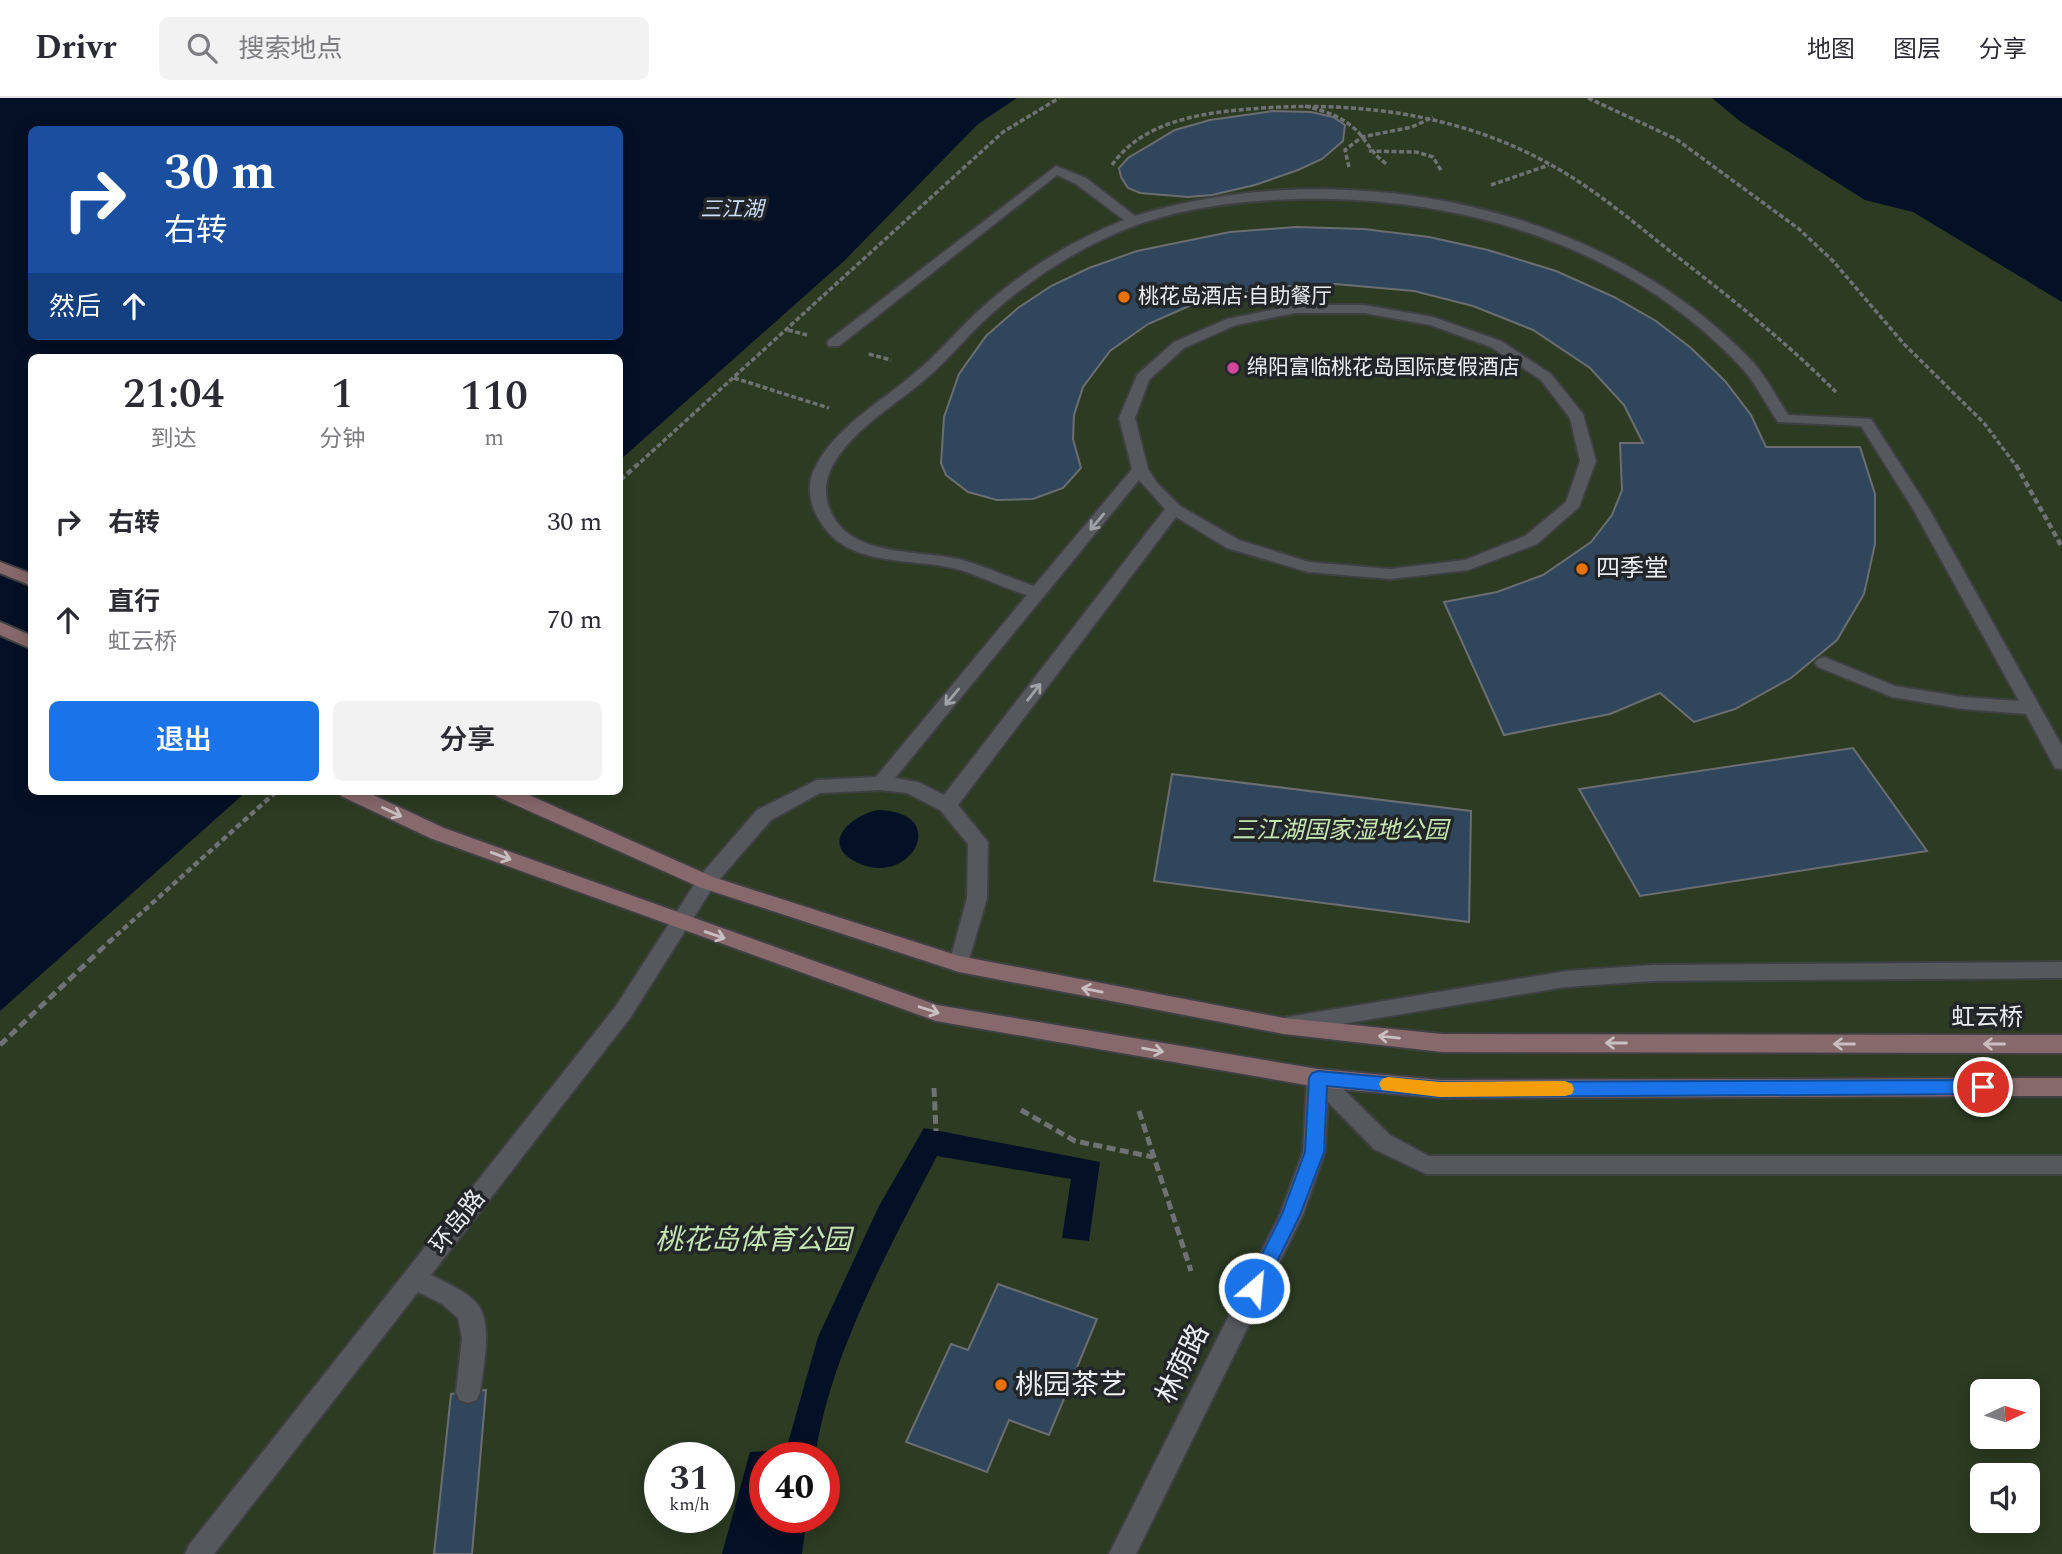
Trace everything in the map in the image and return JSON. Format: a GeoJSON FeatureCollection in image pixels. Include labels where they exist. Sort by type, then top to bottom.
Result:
{"type":"FeatureCollection","features":[{"type":"Feature","properties":{"kind":"main road"},"geometry":{"type":"LineString","coordinates":[[0,567],[28,579]]}},
{"type":"Feature","properties":{"kind":"main road"},"geometry":{"type":"LineString","coordinates":[[0,628],[28,641]]}},
{"type":"Feature","properties":{"kind":"main road"},"geometry":{"type":"LineString","coordinates":[[356,795],[437,833],[936,1013],[1318,1078],[1440,1089],[2062,1087]]}},
{"type":"Feature","properties":{"kind":"main road","name":"虹云桥"},"geometry":{"type":"LineString","coordinates":[[511,795],[706,882],[959,964],[1284,1026],[1442,1042],[2062,1044]]}},
{"type":"Feature","properties":{"kind":"street"},"geometry":{"type":"LineString","coordinates":[[834,343],[1056,170],[1081,181],[1133,221]]}},
{"type":"Feature","properties":{"kind":"street"},"geometry":{"type":"LineString","coordinates":[[1038,593],[957,564],[866,549],[841,534],[824,515],[816,489],[824,463],[840,442],[928,371],[990,308],[1052,260],[1133,221],[1151,214],[1225,199],[1318,193],[1407,199],[1506,217],[1598,253],[1681,305],[1745,363],[1783,419],[1866,422],[1921,509],[2062,763]]}},
{"type":"Feature","properties":{"kind":"street"},"geometry":{"type":"LineString","coordinates":[[1295,309],[1364,309],[1433,321],[1496,344],[1546,377],[1578,417],[1588,461],[1573,504],[1531,540],[1468,565],[1390,574],[1308,567],[1233,544],[1174,509],[1150,486],[1140,469],[1127,418],[1142,378],[1179,345],[1232,321],[1295,309]]}},
{"type":"Feature","properties":{"kind":"street"},"geometry":{"type":"LineString","coordinates":[[881,783],[1140,469]]}},
{"type":"Feature","properties":{"kind":"street"},"geometry":{"type":"LineString","coordinates":[[959,964],[977,898],[978,842],[947,804],[1174,509]]}},
{"type":"Feature","properties":{"kind":"street"},"geometry":{"type":"LineString","coordinates":[[1824,663],[1892,691],[1962,703],[2031,708]]}},
{"type":"Feature","properties":{"kind":"street","name":"环岛路"},"geometry":{"type":"LineString","coordinates":[[198,1554],[623,1012],[706,882],[764,815],[817,787],[881,783],[911,787],[947,804]]}},
{"type":"Feature","properties":{"kind":"street"},"geometry":{"type":"LineString","coordinates":[[1284,1026],[1566,979],[1653,973],[2062,970]]}},
{"type":"Feature","properties":{"kind":"street"},"geometry":{"type":"LineString","coordinates":[[1318,1078],[1382,1142],[1426,1165],[2062,1165]]}},
{"type":"Feature","properties":{"kind":"street","name":"林荫路"},"geometry":{"type":"LineString","coordinates":[[1122,1554],[1291,1215],[1314,1152],[1318,1078]]}},
{"type":"Feature","properties":{"kind":"street"},"geometry":{"type":"LineString","coordinates":[[414,1278],[450,1297],[470,1312],[474,1338],[468,1392]]}},
{"type":"Feature","properties":{"kind":"path"},"geometry":{"type":"LineString","coordinates":[[623,477],[1003,132],[1059,98]]}},
{"type":"Feature","properties":{"kind":"path"},"geometry":{"type":"LineString","coordinates":[[1588,98],[1686,146],[1799,229],[1833,261],[1905,344],[1984,423],[2015,463],[2062,547]]}},
{"type":"Feature","properties":{"kind":"path"},"geometry":{"type":"LineString","coordinates":[[1297,104],[1342,118],[1362,137],[1372,156],[1395,168]]}},
{"type":"Feature","properties":{"kind":"path"},"geometry":{"type":"LineString","coordinates":[[1362,137],[1412,127],[1434,117]]}},
{"type":"Feature","properties":{"kind":"path"},"geometry":{"type":"LineString","coordinates":[[1368,151],[1416,152],[1433,157],[1442,172],[1467,193]]}},
{"type":"Feature","properties":{"kind":"path"},"geometry":{"type":"LineString","coordinates":[[1452,207],[1467,193],[1549,165]]}},
{"type":"Feature","properties":{"kind":"path"},"geometry":{"type":"LineString","coordinates":[[1434,173],[1442,172]]}},
{"type":"Feature","properties":{"kind":"path"},"geometry":{"type":"LineString","coordinates":[[733,378],[810,402]]}},
{"type":"Feature","properties":{"kind":"path"},"geometry":{"type":"LineString","coordinates":[[0,1045],[164,890],[272,795]]}},
{"type":"Feature","properties":{"kind":"path"},"geometry":{"type":"LineString","coordinates":[[934,1088],[936,1131]]}},
{"type":"Feature","properties":{"kind":"path"},"geometry":{"type":"LineString","coordinates":[[1021,1110],[1075,1141],[1153,1157]]}},
{"type":"Feature","properties":{"kind":"path"},"geometry":{"type":"LineString","coordinates":[[1139,1111],[1191,1271]]}},
{"type":"Feature","properties":{"kind":"green space","name":"三江湖国家湿地公园"},"geometry":{"type":"Polygon","coordinates":[[[0,98],[2062,98],[2062,1554],[0,1554],[0,98]]]}},
{"type":"Feature","properties":{"kind":"water","name":"三江湖"},"geometry":{"type":"Polygon","coordinates":[[[0,98],[1017,98],[978,124],[844,261],[623,457],[623,354],[28,354],[28,795],[243,795],[0,1011],[0,98]]]}},
{"type":"Feature","properties":{"kind":"water"},"geometry":{"type":"Polygon","coordinates":[[[1712,98],[2062,98],[2062,302],[1913,212],[1865,200],[1741,122],[1712,98]]]}},
{"type":"Feature","properties":{"kind":"water"},"geometry":{"type":"Polygon","coordinates":[[[878,810],[901,814],[914,823],[918,835],[915,847],[906,858],[892,866],[875,868],[845,855],[840,847],[840,839],[850,824],[878,810]]]}},
{"type":"Feature","properties":{"kind":"water"},"geometry":{"type":"Polygon","coordinates":[[[924,1128],[1100,1162],[1089,1241],[1062,1238],[1071,1179],[937,1156],[881,1265],[847,1342],[833,1381],[818,1442],[788,1442],[818,1337],[879,1206],[924,1128]]]}},
{"type":"Feature","properties":{"kind":"water"},"geometry":{"type":"Polygon","coordinates":[[[749,1456],[749,1533],[805,1533],[802,1554],[722,1554],[728,1533],[735,1533],[735,1507],[749,1456]]]}},
{"type":"Feature","properties":{"kind":"building"},"geometry":{"type":"Polygon","coordinates":[[[1273,111],[1311,112],[1333,117],[1345,125],[1343,141],[1322,159],[1298,170],[1255,185],[1212,195],[1188,197],[1140,193],[1128,188],[1121,177],[1119,168],[1128,158],[1175,130],[1210,120],[1273,111]]]}},
{"type":"Feature","properties":{"kind":"building"},"geometry":{"type":"Polygon","coordinates":[[[1296,227],[1364,229],[1429,237],[1488,250],[1556,271],[1614,297],[1656,321],[1691,348],[1725,381],[1751,415],[1766,447],[1860,447],[1875,494],[1875,544],[1864,594],[1837,640],[1791,678],[1735,709],[1694,722],[1660,693],[1610,714],[1504,735],[1444,602],[1497,592],[1543,575],[1591,542],[1612,515],[1622,490],[1620,443],[1643,443],[1624,405],[1590,368],[1533,330],[1473,306],[1414,291],[1335,284],[1271,287],[1196,303],[1148,324],[1110,351],[1083,387],[1074,415],[1073,439],[1081,468],[1063,488],[1033,499],[997,500],[968,492],[946,475],[941,463],[944,417],[959,374],[986,336],[1018,308],[1051,286],[1089,268],[1137,251],[1230,232],[1296,227]]]}},
{"type":"Feature","properties":{"kind":"building"},"geometry":{"type":"Polygon","coordinates":[[[1853,748],[1927,851],[1640,896],[1579,789],[1853,748]]]}},
{"type":"Feature","properties":{"kind":"building"},"geometry":{"type":"Polygon","coordinates":[[[1172,774],[1471,811],[1469,922],[1154,881],[1172,774]]]}},
{"type":"Feature","properties":{"kind":"building","name":"桃园茶艺"},"geometry":{"type":"Polygon","coordinates":[[[998,1284],[1097,1319],[1049,1435],[1009,1420],[987,1472],[906,1442],[951,1344],[968,1350],[998,1284]]]}},
{"type":"Feature","properties":{"kind":"building"},"geometry":{"type":"Polygon","coordinates":[[[486,1390],[472,1554],[434,1554],[451,1394],[486,1390]]]}},
{"type":"Feature","properties":{"kind":"slow traffic"},"geometry":{"type":"LineString","coordinates":[[1388,1084],[1440,1089],[1565,1089]]}},
{"type":"Feature","properties":{"kind":"place","name":"桃花岛酒店·自助餐厅"},"geometry":{"type":"Point","coordinates":[1124,297]}},
{"type":"Feature","properties":{"kind":"place","name":"绵阳富临桃花岛国际度假酒店"},"geometry":{"type":"Point","coordinates":[1233,368]}},
{"type":"Feature","properties":{"kind":"place","name":"四季堂"},"geometry":{"type":"Point","coordinates":[1582,569]}},
{"type":"Feature","properties":{"kind":"place","name":"桃园茶艺"},"geometry":{"type":"Point","coordinates":[1001,1385]}},
{"type":"Feature","properties":{"kind":"route"},"geometry":{"type":"LineString","coordinates":[[1254,1288],[1291,1215],[1314,1152],[1318,1078],[1440,1089],[1983,1087]]}},
{"type":"Feature","properties":{"kind":"park label","name":"桃花岛体育公园"},"geometry":{"type":"Point","coordinates":[753,1240]}}]}
